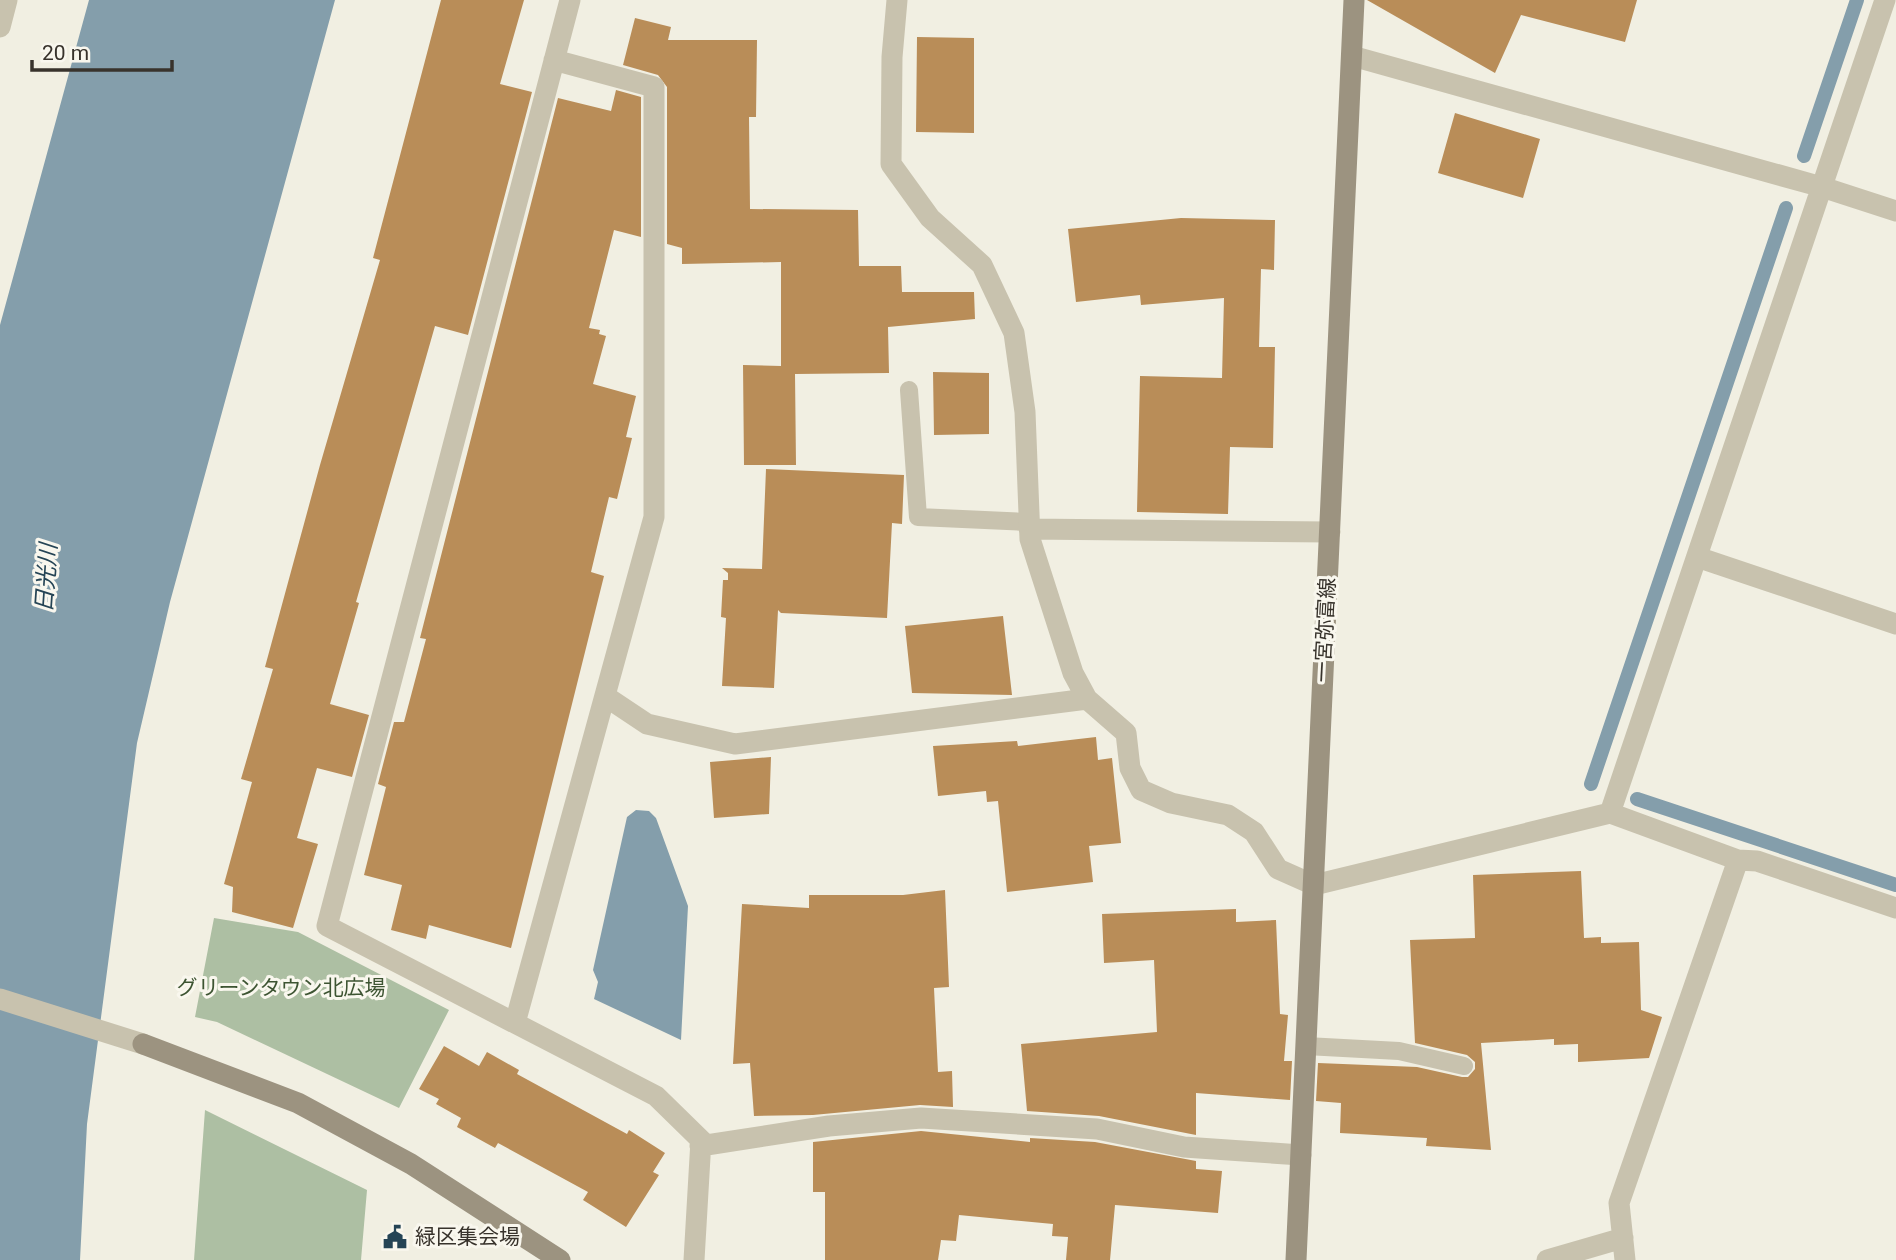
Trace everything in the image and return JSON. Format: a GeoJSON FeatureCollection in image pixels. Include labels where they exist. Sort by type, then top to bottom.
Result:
{"type":"FeatureCollection","features":[{"type":"Feature","properties":{"kind":"main road","name":"一宮弥富線"},"geometry":{"type":"LineString","coordinates":[[1296,1260],[1354,0]]}},
{"type":"Feature","properties":{"kind":"main road"},"geometry":{"type":"LineString","coordinates":[[143,1044],[298,1103],[411,1164],[560,1260]]}},
{"type":"Feature","properties":{"kind":"street"},"geometry":{"type":"LineString","coordinates":[[0,27],[7,0]]}},
{"type":"Feature","properties":{"kind":"street"},"geometry":{"type":"LineString","coordinates":[[570,0],[327,926],[656,1096],[701,1140],[694,1260]]}},
{"type":"Feature","properties":{"kind":"street"},"geometry":{"type":"LineString","coordinates":[[1610,813],[1885,0]]}},
{"type":"Feature","properties":{"kind":"street"},"geometry":{"type":"LineString","coordinates":[[895,1],[891,57],[891,164],[930,218],[982,265],[1013,334],[1025,412],[1029,526],[1073,673],[1087,699],[1126,733],[1130,768],[1142,790],[1171,803],[1228,815],[1254,832],[1278,869],[1314,885],[1610,813],[1738,860],[1758,861],[1896,908]]}},
{"type":"Feature","properties":{"kind":"street"},"geometry":{"type":"LineString","coordinates":[[1352,56],[1822,187],[1896,211]]}},
{"type":"Feature","properties":{"kind":"street"},"geometry":{"type":"LineString","coordinates":[[515,1023],[654,517],[654,87],[554,60]]}},
{"type":"Feature","properties":{"kind":"street"},"geometry":{"type":"LineString","coordinates":[[1029,526],[1330,533]]}},
{"type":"Feature","properties":{"kind":"street"},"geometry":{"type":"LineString","coordinates":[[1697,557],[1896,624]]}},
{"type":"Feature","properties":{"kind":"street"},"geometry":{"type":"LineString","coordinates":[[605,696],[647,724],[735,744],[1087,699]]}},
{"type":"Feature","properties":{"kind":"street"},"geometry":{"type":"LineString","coordinates":[[1625,1260],[1619,1203],[1738,860]]}},
{"type":"Feature","properties":{"kind":"street"},"geometry":{"type":"LineString","coordinates":[[0,999],[143,1044]]}},
{"type":"Feature","properties":{"kind":"street"},"geometry":{"type":"LineString","coordinates":[[701,1146],[829,1126],[921,1118],[1097,1129],[1184,1147],[1301,1155]]}},
{"type":"Feature","properties":{"kind":"street"},"geometry":{"type":"LineString","coordinates":[[1547,1260],[1623,1238]]}},
{"type":"Feature","properties":{"kind":"lane"},"geometry":{"type":"LineString","coordinates":[[909,390],[918,517],[1029,526]]}},
{"type":"Feature","properties":{"kind":"lane"},"geometry":{"type":"LineString","coordinates":[[1306,1046],[1399,1051],[1465,1066]]}},
{"type":"Feature","properties":{"kind":"green space","name":"グリーンタウン北広場"},"geometry":{"type":"Polygon","coordinates":[[[214,918],[298,932],[449,1010],[399,1108],[217,1022],[195,1017],[214,918]]]}},
{"type":"Feature","properties":{"kind":"green space"},"geometry":{"type":"Polygon","coordinates":[[[205,1110],[367,1190],[361,1260],[194,1260],[205,1110]]]}},
{"type":"Feature","properties":{"kind":"water","name":"日光川"},"geometry":{"type":"Polygon","coordinates":[[[89,0],[335,0],[170,602],[137,743],[87,1124],[80,1260],[0,1260],[0,325],[89,0]]]}},
{"type":"Feature","properties":{"kind":"water"},"geometry":{"type":"Polygon","coordinates":[[[636,810],[649,811],[656,818],[688,906],[681,1040],[594,999],[598,982],[593,970],[627,817],[636,810]]]}},
{"type":"Feature","properties":{"kind":"building"},"geometry":{"type":"Polygon","coordinates":[[[441,0],[524,0],[500,84],[532,92],[468,335],[435,326],[356,602],[359,603],[330,704],[369,715],[352,777],[317,768],[297,838],[318,844],[293,928],[232,912],[233,887],[224,884],[252,782],[241,779],[273,669],[265,667],[380,260],[373,258],[441,0]]]}},
{"type":"Feature","properties":{"kind":"building"},"geometry":{"type":"Polygon","coordinates":[[[1367,0],[1637,0],[1625,42],[1521,15],[1495,73],[1367,0]]]}},
{"type":"Feature","properties":{"kind":"building"},"geometry":{"type":"Polygon","coordinates":[[[635,18],[671,27],[668,40],[757,40],[756,117],[749,117],[750,209],[858,210],[859,266],[901,266],[902,292],[974,292],[975,319],[888,327],[889,373],[795,374],[796,465],[744,465],[743,365],[781,366],[781,262],[682,264],[682,248],[667,244],[667,87],[658,75],[623,65],[635,18]]]}},
{"type":"Feature","properties":{"kind":"building"},"geometry":{"type":"Polygon","coordinates":[[[917,37],[974,38],[974,133],[916,132],[917,37]]]}},
{"type":"Feature","properties":{"kind":"building"},"geometry":{"type":"Polygon","coordinates":[[[616,90],[641,97],[641,237],[614,230],[589,328],[600,330],[599,334],[606,336],[593,384],[636,396],[626,437],[632,438],[617,499],[609,497],[591,572],[604,576],[511,948],[429,925],[426,939],[391,930],[402,885],[364,875],[386,787],[378,784],[394,722],[404,722],[426,639],[420,638],[558,98],[611,111],[616,90]]]}},
{"type":"Feature","properties":{"kind":"building"},"geometry":{"type":"Polygon","coordinates":[[[1455,113],[1540,139],[1523,198],[1438,173],[1455,113]]]}},
{"type":"Feature","properties":{"kind":"building"},"geometry":{"type":"Polygon","coordinates":[[[1181,218],[1275,220],[1274,270],[1261,269],[1259,347],[1275,347],[1273,448],[1230,447],[1228,514],[1137,512],[1140,376],[1222,378],[1224,298],[1141,305],[1140,295],[1076,302],[1068,229],[1181,218]]]}},
{"type":"Feature","properties":{"kind":"building"},"geometry":{"type":"Polygon","coordinates":[[[933,372],[989,373],[989,434],[934,435],[933,372]]]}},
{"type":"Feature","properties":{"kind":"building"},"geometry":{"type":"Polygon","coordinates":[[[766,469],[904,475],[902,524],[892,523],[887,618],[781,613],[778,610],[774,688],[722,686],[726,618],[721,617],[723,580],[728,580],[728,573],[722,568],[762,569],[766,469]]]}},
{"type":"Feature","properties":{"kind":"building"},"geometry":{"type":"Polygon","coordinates":[[[1003,616],[1012,695],[912,693],[905,626],[1003,616]]]}},
{"type":"Feature","properties":{"kind":"building"},"geometry":{"type":"Polygon","coordinates":[[[1096,737],[1098,760],[1112,758],[1121,843],[1089,846],[1093,882],[1007,892],[998,801],[987,802],[986,791],[938,796],[933,746],[1017,741],[1018,746],[1096,737]]]}},
{"type":"Feature","properties":{"kind":"building"},"geometry":{"type":"Polygon","coordinates":[[[771,757],[769,814],[714,818],[710,762],[771,757]]]}},
{"type":"Feature","properties":{"kind":"building"},"geometry":{"type":"Polygon","coordinates":[[[1581,871],[1584,938],[1601,937],[1601,943],[1639,942],[1641,1010],[1662,1017],[1649,1058],[1578,1062],[1578,1044],[1554,1045],[1554,1039],[1481,1043],[1491,1150],[1426,1146],[1427,1138],[1340,1133],[1341,1103],[1316,1101],[1318,1063],[1417,1067],[1462,1077],[1468,1077],[1475,1069],[1475,1062],[1467,1055],[1415,1043],[1410,940],[1475,938],[1473,875],[1581,871]]]}},
{"type":"Feature","properties":{"kind":"building"},"geometry":{"type":"Polygon","coordinates":[[[945,890],[949,987],[934,988],[938,1072],[952,1071],[953,1107],[920,1105],[813,1115],[754,1116],[750,1063],[733,1064],[742,904],[809,908],[809,895],[903,895],[945,890]]]}},
{"type":"Feature","properties":{"kind":"building"},"geometry":{"type":"Polygon","coordinates":[[[1236,909],[1236,922],[1276,920],[1280,1014],[1288,1015],[1284,1061],[1292,1061],[1290,1100],[1196,1093],[1196,1135],[1099,1116],[1027,1111],[1021,1044],[1157,1032],[1154,960],[1104,963],[1102,914],[1236,909]]]}},
{"type":"Feature","properties":{"kind":"building"},"geometry":{"type":"Polygon","coordinates":[[[444,1046],[479,1066],[487,1052],[519,1070],[517,1074],[627,1134],[629,1130],[665,1153],[653,1172],[659,1175],[626,1227],[583,1200],[588,1192],[498,1143],[495,1148],[457,1127],[461,1118],[436,1104],[439,1099],[419,1089],[444,1046]]]}},
{"type":"Feature","properties":{"kind":"building"},"geometry":{"type":"Polygon","coordinates":[[[921,1131],[1030,1142],[1030,1138],[1095,1142],[1196,1161],[1196,1169],[1222,1171],[1218,1213],[1115,1205],[1110,1260],[1066,1260],[1068,1237],[1052,1236],[1053,1224],[959,1215],[956,1241],[941,1240],[938,1260],[825,1260],[825,1192],[813,1192],[813,1142],[921,1131]]]}},
{"type":"Feature","properties":{"kind":"waterway"},"geometry":{"type":"LineString","coordinates":[[1804,156],[1857,0]]}},
{"type":"Feature","properties":{"kind":"waterway"},"geometry":{"type":"LineString","coordinates":[[1591,784],[1786,208]]}},
{"type":"Feature","properties":{"kind":"waterway"},"geometry":{"type":"LineString","coordinates":[[1637,799],[1896,885]]}},
{"type":"Feature","properties":{"kind":"place","name":"緑区集会場"},"geometry":{"type":"Point","coordinates":[395,1237]}}]}
